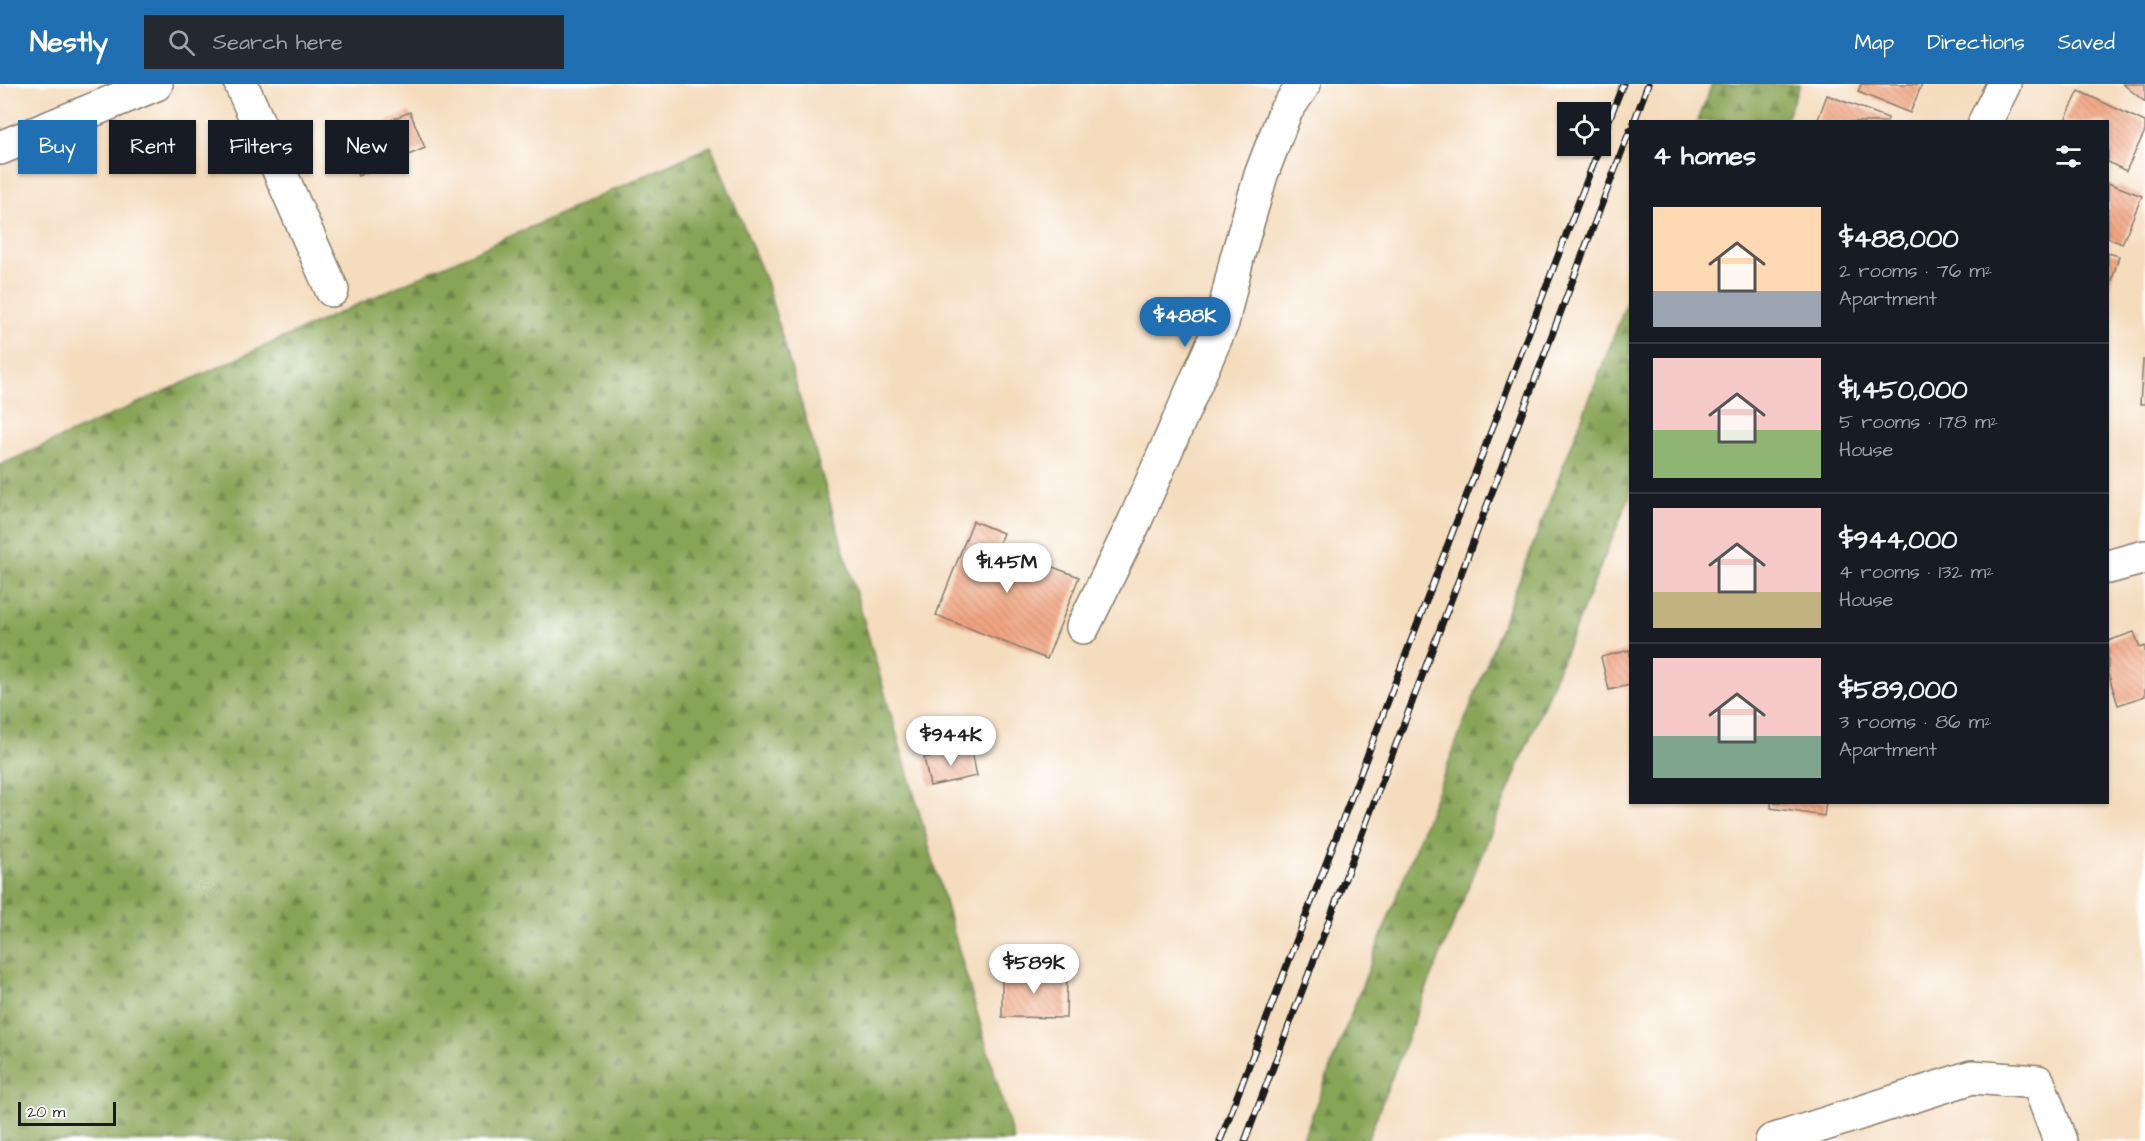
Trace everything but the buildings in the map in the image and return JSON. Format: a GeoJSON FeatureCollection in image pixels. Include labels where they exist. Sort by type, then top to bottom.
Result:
{"type":"FeatureCollection","features":[{"type":"Feature","properties":{"kind":"street"},"geometry":{"type":"LineString","coordinates":[[0,148],[156,84]]}},
{"type":"Feature","properties":{"kind":"street"},"geometry":{"type":"LineString","coordinates":[[241,84],[332,290]]}},
{"type":"Feature","properties":{"kind":"street"},"geometry":{"type":"LineString","coordinates":[[1083,627],[1134,523],[1218,334],[1262,175],[1285,112],[1304,84]]}},
{"type":"Feature","properties":{"kind":"street"},"geometry":{"type":"LineString","coordinates":[[1986,120],[2004,84]]}},
{"type":"Feature","properties":{"kind":"street"},"geometry":{"type":"LineString","coordinates":[[2109,567],[2145,557]]}},
{"type":"Feature","properties":{"kind":"street"},"geometry":{"type":"LineString","coordinates":[[1772,1141],[1972,1077],[2038,1082],[2060,1141]]}},
{"type":"Feature","properties":{"kind":"green space"},"geometry":{"type":"Polygon","coordinates":[[[1712,84],[1800,84],[1785,120],[1698,120],[1712,84]]]}},
{"type":"Feature","properties":{"kind":"green space"},"geometry":{"type":"Polygon","coordinates":[[[711,146],[766,281],[1014,1141],[0,1141],[0,465],[711,146]]]}},
{"type":"Feature","properties":{"kind":"green space"},"geometry":{"type":"Polygon","coordinates":[[[1629,297],[1629,497],[1422,1000],[1367,1141],[1302,1141],[1629,297]]]}},
{"type":"Feature","properties":{"kind":"railway"},"geometry":{"type":"LineString","coordinates":[[1611,115],[1623,84]]}},
{"type":"Feature","properties":{"kind":"railway"},"geometry":{"type":"LineString","coordinates":[[1635,120],[1648,84]]}},
{"type":"Feature","properties":{"kind":"railway"},"geometry":{"type":"LineString","coordinates":[[1245,1141],[1629,133]]}},
{"type":"Feature","properties":{"kind":"railway"},"geometry":{"type":"LineString","coordinates":[[1220,1141],[1596,156]]}}]}
